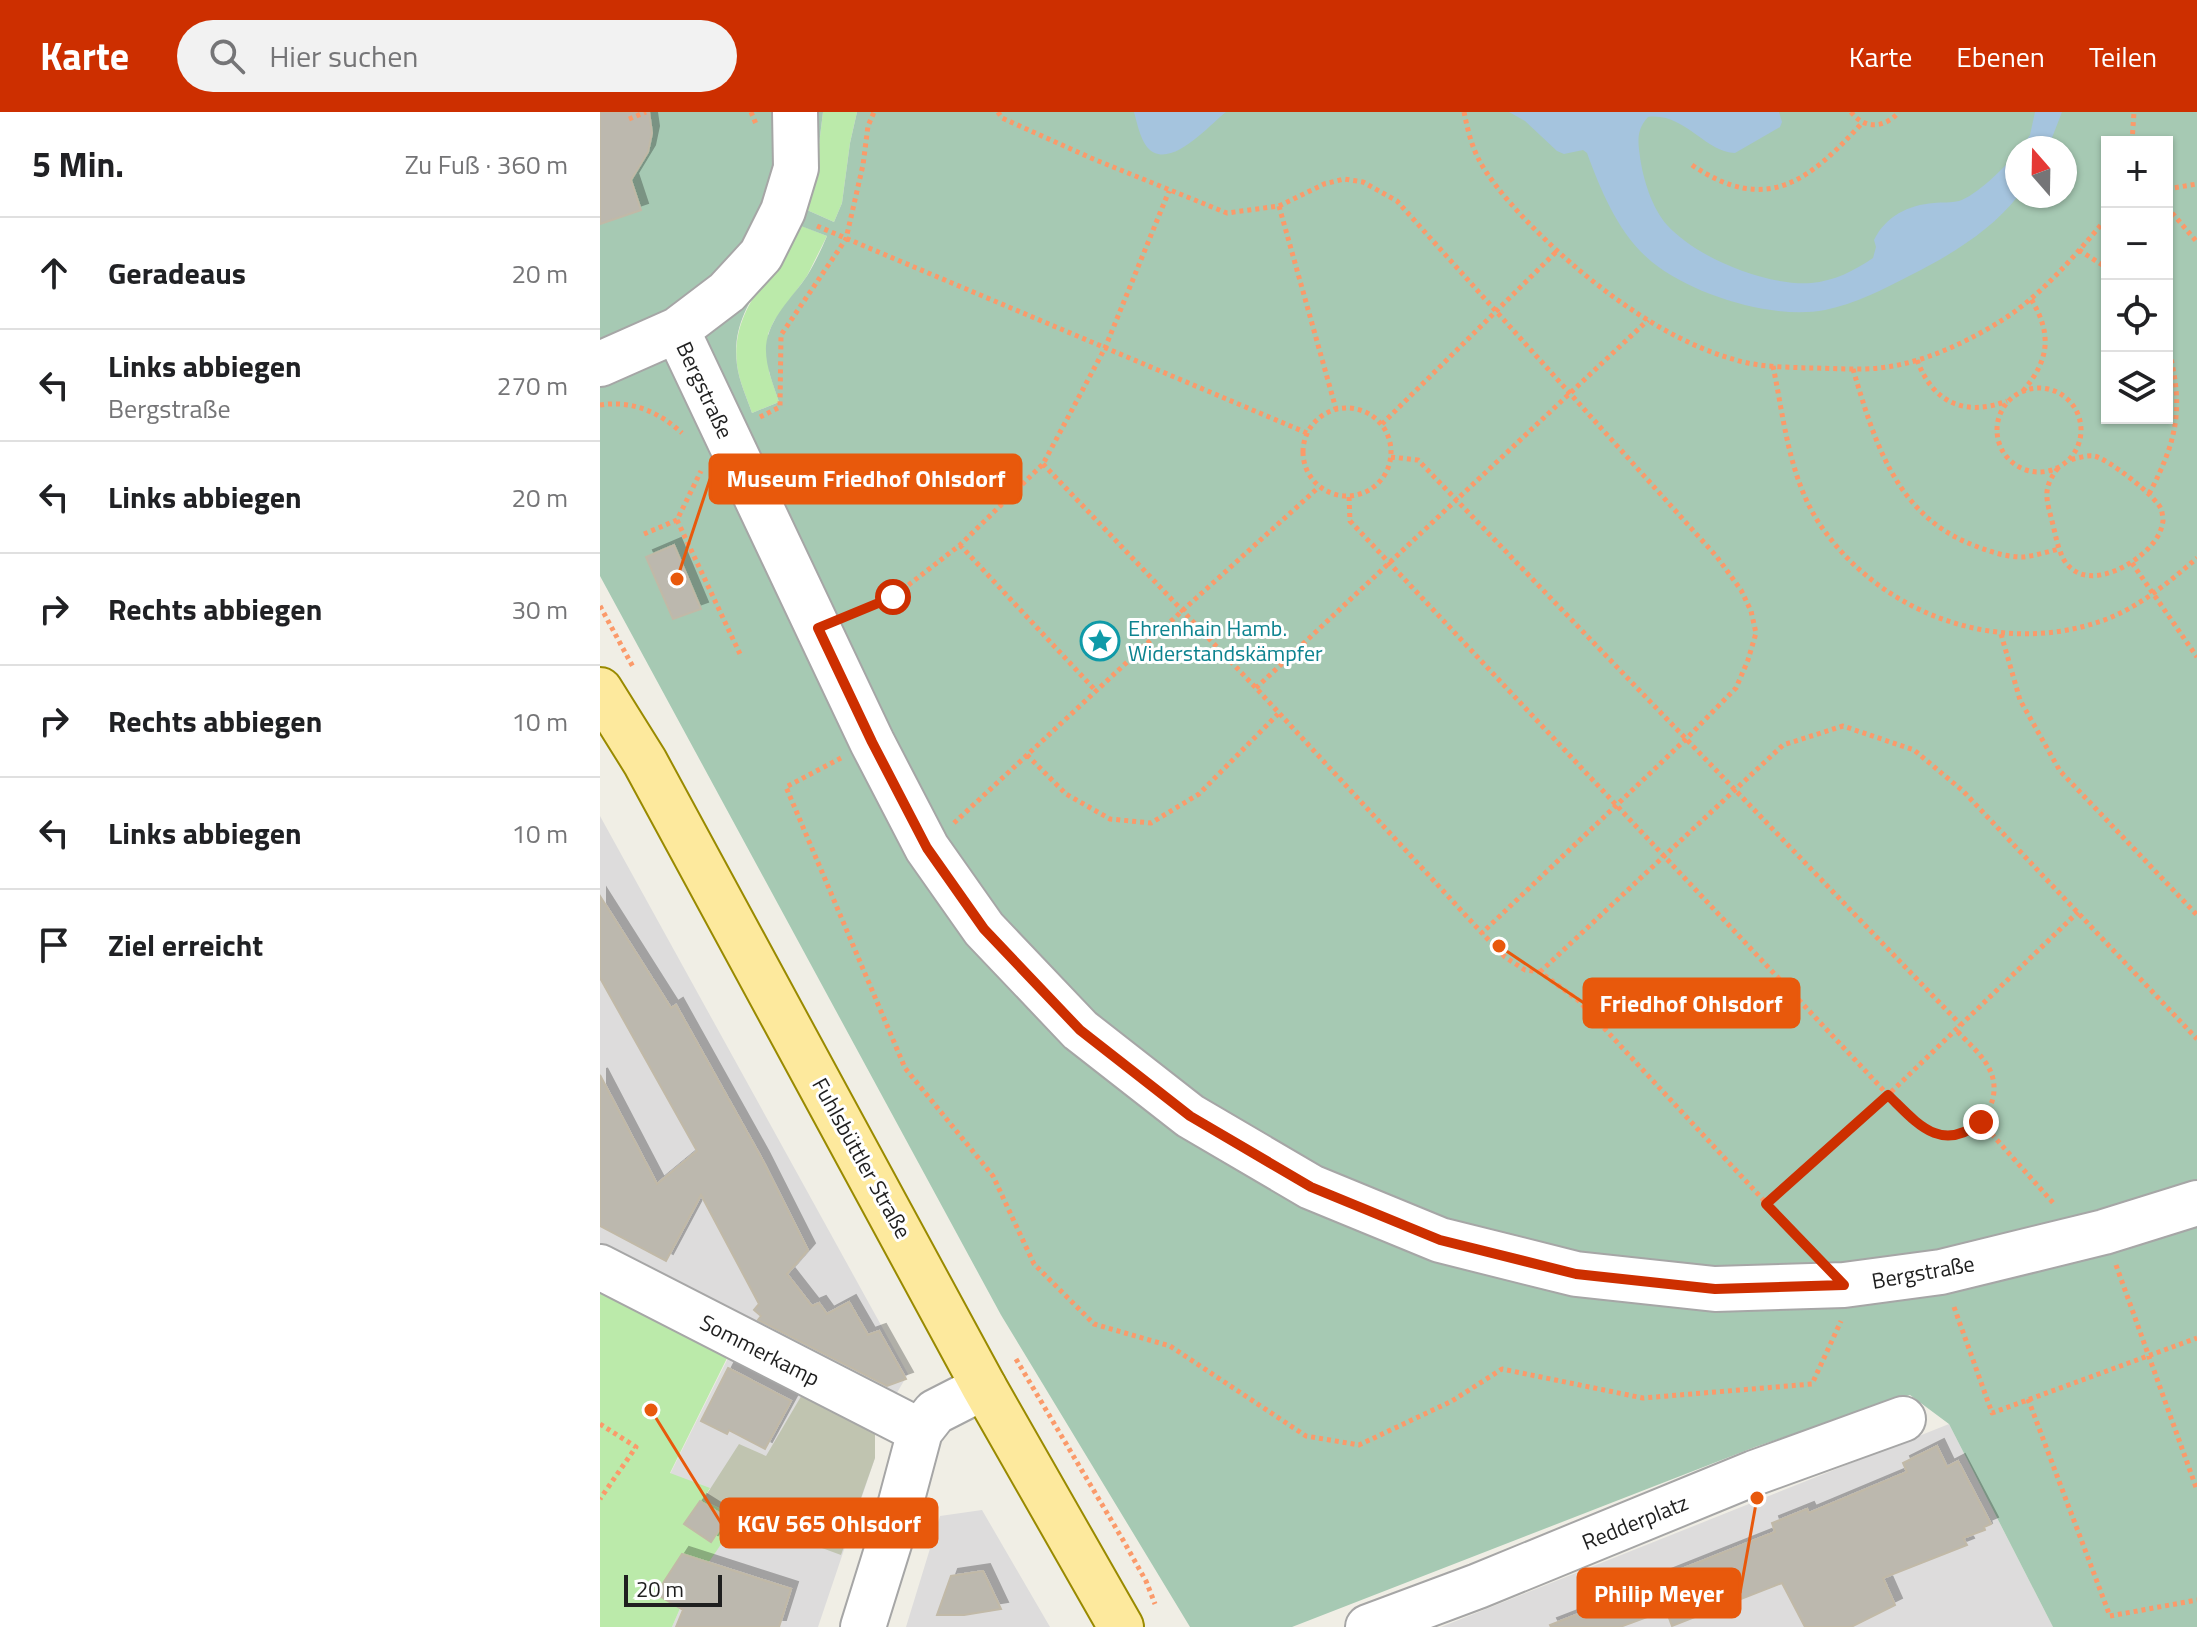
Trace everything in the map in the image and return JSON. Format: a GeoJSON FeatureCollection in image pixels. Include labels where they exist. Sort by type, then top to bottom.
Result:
{"type":"FeatureCollection","features":[{"type":"Feature","properties":{"kind":"main road","name":"Fuhlsbüttler Straße"},"geometry":{"type":"LineString","coordinates":[[600,690],[645,762],[984,1387],[1121,1627]]}},
{"type":"Feature","properties":{"kind":"street"},"geometry":{"type":"LineString","coordinates":[[600,364],[677,330],[727,292],[761,255],[783,211],[796,168],[795,112]]}},
{"type":"Feature","properties":{"kind":"street","name":"Bergstraße"},"geometry":{"type":"LineString","coordinates":[[677,330],[708,437],[818,628],[927,848],[984,929],[1080,1030],[1190,1116],[1311,1187],[1440,1240],[1576,1274],[1715,1289],[1845,1297],[2094,1234],[2197,1203]]}},
{"type":"Feature","properties":{"kind":"street","name":"Sommerkamp"},"geometry":{"type":"LineString","coordinates":[[600,1267],[920,1431]]}},
{"type":"Feature","properties":{"kind":"street"},"geometry":{"type":"LineString","coordinates":[[863,1627],[920,1431],[935,1412],[984,1387]]}},
{"type":"Feature","properties":{"kind":"street","name":"Redderplatz"},"geometry":{"type":"LineString","coordinates":[[1368,1627],[1478,1586],[1754,1473],[1903,1419]]}},
{"type":"Feature","properties":{"kind":"path"},"geometry":{"type":"LineString","coordinates":[[629,119],[646,112]]}},
{"type":"Feature","properties":{"kind":"path"},"geometry":{"type":"LineString","coordinates":[[751,112],[757,126],[757,137]]}},
{"type":"Feature","properties":{"kind":"path"},"geometry":{"type":"LineString","coordinates":[[600,405],[612,403],[643,408],[708,437],[780,407],[781,335],[846,239],[863,165],[868,126],[874,112]]}},
{"type":"Feature","properties":{"kind":"path"},"geometry":{"type":"LineString","coordinates":[[998,112],[1002,118],[1227,213],[1279,206],[1344,179],[1363,182],[1397,201],[1717,557],[1741,590],[1751,611],[1756,633],[1736,688],[1482,933]]}},
{"type":"Feature","properties":{"kind":"path"},"geometry":{"type":"LineString","coordinates":[[1464,112],[1479,160],[1501,190],[1557,251],[1609,295],[1648,320],[1702,348],[1736,360],[1773,366],[1853,369],[1887,367],[1917,360],[1977,335],[2031,299],[2101,225]]}},
{"type":"Feature","properties":{"kind":"path"},"geometry":{"type":"LineString","coordinates":[[1851,112],[1862,123],[1881,125],[1899,112]]}},
{"type":"Feature","properties":{"kind":"path"},"geometry":{"type":"LineString","coordinates":[[2132,136],[2134,112]]}},
{"type":"Feature","properties":{"kind":"path"},"geometry":{"type":"LineString","coordinates":[[1692,165],[1728,184],[1748,190],[1784,185],[1810,174],[1862,123]]}},
{"type":"Feature","properties":{"kind":"path"},"geometry":{"type":"LineString","coordinates":[[2173,188],[2197,184]]}},
{"type":"Feature","properties":{"kind":"path"},"geometry":{"type":"LineString","coordinates":[[818,628],[893,597],[960,545],[1043,464],[1105,348],[1169,191]]}},
{"type":"Feature","properties":{"kind":"path"},"geometry":{"type":"LineString","coordinates":[[1279,206],[1336,409]]}},
{"type":"Feature","properties":{"kind":"path"},"geometry":{"type":"LineString","coordinates":[[2168,208],[2197,242]]}},
{"type":"Feature","properties":{"kind":"path"},"geometry":{"type":"LineString","coordinates":[[783,211],[1307,433]]}},
{"type":"Feature","properties":{"kind":"path"},"geometry":{"type":"LineString","coordinates":[[2079,250],[2101,264]]}},
{"type":"Feature","properties":{"kind":"path"},"geometry":{"type":"LineString","coordinates":[[1382,424],[1557,251]]}},
{"type":"Feature","properties":{"kind":"path"},"geometry":{"type":"LineString","coordinates":[[1917,360],[1923,376],[1935,392],[1952,403],[1971,408],[1991,407],[2010,400],[2036,376],[2044,357],[2046,336],[2041,316],[2031,299]]}},
{"type":"Feature","properties":{"kind":"path"},"geometry":{"type":"LineString","coordinates":[[1256,688],[1648,320]]}},
{"type":"Feature","properties":{"kind":"path"},"geometry":{"type":"LineString","coordinates":[[2149,494],[2168,458],[2178,419],[2177,378],[2170,352]]}},
{"type":"Feature","properties":{"kind":"path"},"geometry":{"type":"LineString","coordinates":[[1773,366],[1795,471],[1818,522],[1853,565],[1896,599],[1947,622],[2001,634],[2054,632],[2106,619],[2154,595],[2197,558]]}},
{"type":"Feature","properties":{"kind":"path"},"geometry":{"type":"LineString","coordinates":[[1853,369],[1877,441],[1897,484],[1935,524],[1960,540],[1987,551],[2023,557],[2059,549]]}},
{"type":"Feature","properties":{"kind":"path"},"geometry":{"type":"LineString","coordinates":[[2023,391],[2037,388],[2051,390],[2064,396],[2074,406],[2082,434],[2070,460]]}},
{"type":"Feature","properties":{"kind":"path"},"geometry":{"type":"LineString","coordinates":[[2010,400],[2002,410],[1998,423],[2002,449],[2020,467],[2045,472],[2070,460],[2095,456],[2149,494],[2161,508],[2163,519],[2151,547],[2120,570],[2101,576],[2080,573],[2066,564],[2045,496],[2048,481],[2058,468]]}},
{"type":"Feature","properties":{"kind":"path"},"geometry":{"type":"LineString","coordinates":[[1336,409],[1361,410],[1382,424],[1389,436],[1391,457],[1385,477],[1375,487],[1349,497],[1338,496],[1319,487],[1304,462],[1303,447],[1314,422],[1336,409]]}},
{"type":"Feature","properties":{"kind":"path"},"geometry":{"type":"LineString","coordinates":[[644,534],[677,520],[708,437]]}},
{"type":"Feature","properties":{"kind":"path"},"geometry":{"type":"LineString","coordinates":[[1391,457],[1418,460],[1961,1025]]}},
{"type":"Feature","properties":{"kind":"path"},"geometry":{"type":"LineString","coordinates":[[849,754],[786,787],[905,1068],[993,1176],[1034,1264],[1094,1324],[1170,1346],[1306,1436],[1359,1445],[1452,1401],[1502,1369],[1643,1398],[1812,1384],[1845,1297],[1766,1204],[1578,1000],[1540,972],[1525,970],[1505,957],[1043,464]]}},
{"type":"Feature","properties":{"kind":"path"},"geometry":{"type":"LineString","coordinates":[[927,848],[1319,487]]}},
{"type":"Feature","properties":{"kind":"path"},"geometry":{"type":"LineString","coordinates":[[1349,497],[1350,521],[1615,806],[1664,854],[1888,1095],[1931,1133],[1951,1136],[1981,1122],[1991,1106],[1993,1079],[1981,1058],[1956,1030]]}},
{"type":"Feature","properties":{"kind":"path"},"geometry":{"type":"LineString","coordinates":[[677,520],[740,654]]}},
{"type":"Feature","properties":{"kind":"path"},"geometry":{"type":"LineString","coordinates":[[960,545],[1096,691]]}},
{"type":"Feature","properties":{"kind":"path"},"geometry":{"type":"LineString","coordinates":[[2132,563],[2197,657]]}},
{"type":"Feature","properties":{"kind":"path"},"geometry":{"type":"LineString","coordinates":[[2001,634],[2020,700],[2060,771],[2197,915]]}},
{"type":"Feature","properties":{"kind":"path"},"geometry":{"type":"LineString","coordinates":[[1027,755],[1066,794],[1088,807],[1110,819],[1151,823],[1199,794],[1278,714]]}},
{"type":"Feature","properties":{"kind":"path"},"geometry":{"type":"LineString","coordinates":[[1540,972],[1783,745],[1843,726],[1914,750],[1963,791],[2197,1039]]}},
{"type":"Feature","properties":{"kind":"path"},"geometry":{"type":"LineString","coordinates":[[1766,1204],[1888,1095],[2078,912]]}},
{"type":"Feature","properties":{"kind":"path"},"geometry":{"type":"LineString","coordinates":[[1981,1122],[2094,1234],[2150,1355],[2197,1490]]}},
{"type":"Feature","properties":{"kind":"path"},"geometry":{"type":"LineString","coordinates":[[1941,1272],[1992,1413],[2197,1338]]}},
{"type":"Feature","properties":{"kind":"path"},"geometry":{"type":"LineString","coordinates":[[2028,1399],[2110,1616],[2197,1600]]}},
{"type":"Feature","properties":{"kind":"path"},"geometry":{"type":"LineString","coordinates":[[600,1424],[636,1447],[600,1499]]}},
{"type":"Feature","properties":{"kind":"shaded area"},"geometry":{"type":"Polygon","coordinates":[[[600,112],[823,112],[814,185],[807,210],[834,222],[842,203],[857,112],[2197,112],[2197,1627],[2053,1627],[1949,1424],[1910,1395],[1755,1447],[1292,1627],[1190,1627],[1001,1315],[600,576],[600,112]],[[801,226],[756,291],[740,325],[736,344],[737,365],[752,413],[779,402],[767,360],[768,336],[776,317],[810,271],[827,236],[801,226]]]}},
{"type":"Feature","properties":{"kind":"shaded area"},"geometry":{"type":"Polygon","coordinates":[[[600,816],[908,1374],[875,1430],[875,1458],[818,1627],[672,1627],[685,1597],[703,1500],[710,1489],[670,1474],[748,1318],[600,1243],[600,816]]]}},
{"type":"Feature","properties":{"kind":"shaded area"},"geometry":{"type":"Polygon","coordinates":[[[803,1393],[875,1430],[875,1458],[841,1555],[740,1518],[703,1500],[739,1444],[766,1456],[803,1393]]]}},
{"type":"Feature","properties":{"kind":"shaded area"},"geometry":{"type":"Polygon","coordinates":[[[1949,1424],[2053,1627],[1441,1627],[1949,1424]]]}},
{"type":"Feature","properties":{"kind":"shaded area"},"geometry":{"type":"Polygon","coordinates":[[[982,1510],[1050,1627],[906,1627],[940,1516],[982,1510]]]}},
{"type":"Feature","properties":{"kind":"green space"},"geometry":{"type":"Polygon","coordinates":[[[823,112],[857,112],[842,203],[834,222],[807,210],[814,185],[823,112]]]}},
{"type":"Feature","properties":{"kind":"green space"},"geometry":{"type":"Polygon","coordinates":[[[802,226],[827,236],[807,276],[768,334],[769,372],[779,402],[752,413],[737,365],[741,325],[757,291],[802,226]]]}},
{"type":"Feature","properties":{"kind":"green space"},"geometry":{"type":"Polygon","coordinates":[[[600,1279],[733,1346],[670,1473],[710,1488],[703,1500],[739,1518],[685,1597],[672,1627],[600,1627],[600,1279]]]}},
{"type":"Feature","properties":{"kind":"water"},"geometry":{"type":"Polygon","coordinates":[[[1134,112],[1226,112],[1189,144],[1166,154],[1156,153],[1147,147],[1134,112]]]}},
{"type":"Feature","properties":{"kind":"water"},"geometry":{"type":"Polygon","coordinates":[[[1509,112],[1779,112],[1780,127],[1735,153],[1714,147],[1684,126],[1661,117],[1648,117],[1641,127],[1638,141],[1649,193],[1667,225],[1714,259],[1774,280],[1811,283],[1851,271],[1873,258],[1874,240],[1891,218],[1915,206],[1956,202],[1966,198],[2005,166],[2007,208],[1955,251],[1869,296],[1825,310],[1804,312],[1758,308],[1689,285],[1652,262],[1621,226],[1587,153],[1583,150],[1564,154],[1557,151],[1525,121],[1509,112]]]}},
{"type":"Feature","properties":{"kind":"water"},"geometry":{"type":"Polygon","coordinates":[[[2035,112],[2062,112],[2053,136],[2030,135],[2035,112]]]}},
{"type":"Feature","properties":{"kind":"building"},"geometry":{"type":"Polygon","coordinates":[[[600,112],[649,112],[652,133],[648,152],[631,180],[641,210],[600,224],[600,112]]]}},
{"type":"Feature","properties":{"kind":"building"},"geometry":{"type":"Polygon","coordinates":[[[674,545],[701,609],[673,619],[646,557],[674,545]]]}},
{"type":"Feature","properties":{"kind":"building"},"geometry":{"type":"Polygon","coordinates":[[[600,896],[671,1008],[676,1005],[762,1159],[808,1250],[787,1274],[812,1306],[819,1303],[827,1314],[849,1302],[868,1335],[879,1331],[906,1379],[887,1386],[758,1320],[761,1316],[754,1310],[759,1304],[701,1195],[666,1261],[600,1226],[600,1075],[657,1184],[697,1151],[600,978],[600,896]]]}},
{"type":"Feature","properties":{"kind":"building"},"geometry":{"type":"Polygon","coordinates":[[[728,1368],[791,1401],[765,1449],[729,1430],[727,1434],[701,1421],[728,1368]]]}},
{"type":"Feature","properties":{"kind":"building"},"geometry":{"type":"Polygon","coordinates":[[[1937,1446],[1947,1467],[1958,1461],[1991,1524],[1984,1527],[1985,1530],[1963,1538],[1967,1545],[1883,1578],[1895,1605],[1851,1627],[1805,1627],[1782,1583],[1672,1626],[1666,1610],[1620,1627],[1550,1625],[1656,1584],[1654,1580],[1775,1532],[1772,1523],[1807,1509],[1809,1513],[1907,1472],[1903,1463],[1937,1446]]]}},
{"type":"Feature","properties":{"kind":"building"},"geometry":{"type":"Polygon","coordinates":[[[700,1501],[727,1518],[711,1542],[684,1524],[700,1501]]]}},
{"type":"Feature","properties":{"kind":"building"},"geometry":{"type":"Polygon","coordinates":[[[682,1554],[791,1589],[779,1627],[676,1627],[683,1610],[656,1594],[682,1554]]]}},
{"type":"Feature","properties":{"kind":"building"},"geometry":{"type":"Polygon","coordinates":[[[983,1571],[1001,1609],[964,1615],[937,1615],[951,1576],[983,1571]]]}},
{"type":"Feature","properties":{"kind":"place","name":"Museum Friedhof Ohlsdorf"},"geometry":{"type":"Point","coordinates":[677,579]}},
{"type":"Feature","properties":{"kind":"place","name":"Ehrenhain Hamb. Widerstandskämpfer"},"geometry":{"type":"Point","coordinates":[1100,641]}},
{"type":"Feature","properties":{"kind":"place","name":"Friedhof Ohlsdorf"},"geometry":{"type":"Point","coordinates":[1499,946]}},
{"type":"Feature","properties":{"kind":"place","name":"KGV 565 Ohlsdorf"},"geometry":{"type":"Point","coordinates":[651,1410]}},
{"type":"Feature","properties":{"kind":"place","name":"Philip Meyer"},"geometry":{"type":"Point","coordinates":[1757,1498]}},
{"type":"Feature","properties":{"kind":"route"},"geometry":{"type":"LineString","coordinates":[[893,597],[818,628],[927,848],[984,929],[1080,1030],[1190,1116],[1311,1187],[1440,1240],[1576,1274],[1715,1289],[1844,1285],[1766,1204],[1888,1095],[1931,1133],[1961,1134],[1981,1122]]}}]}
